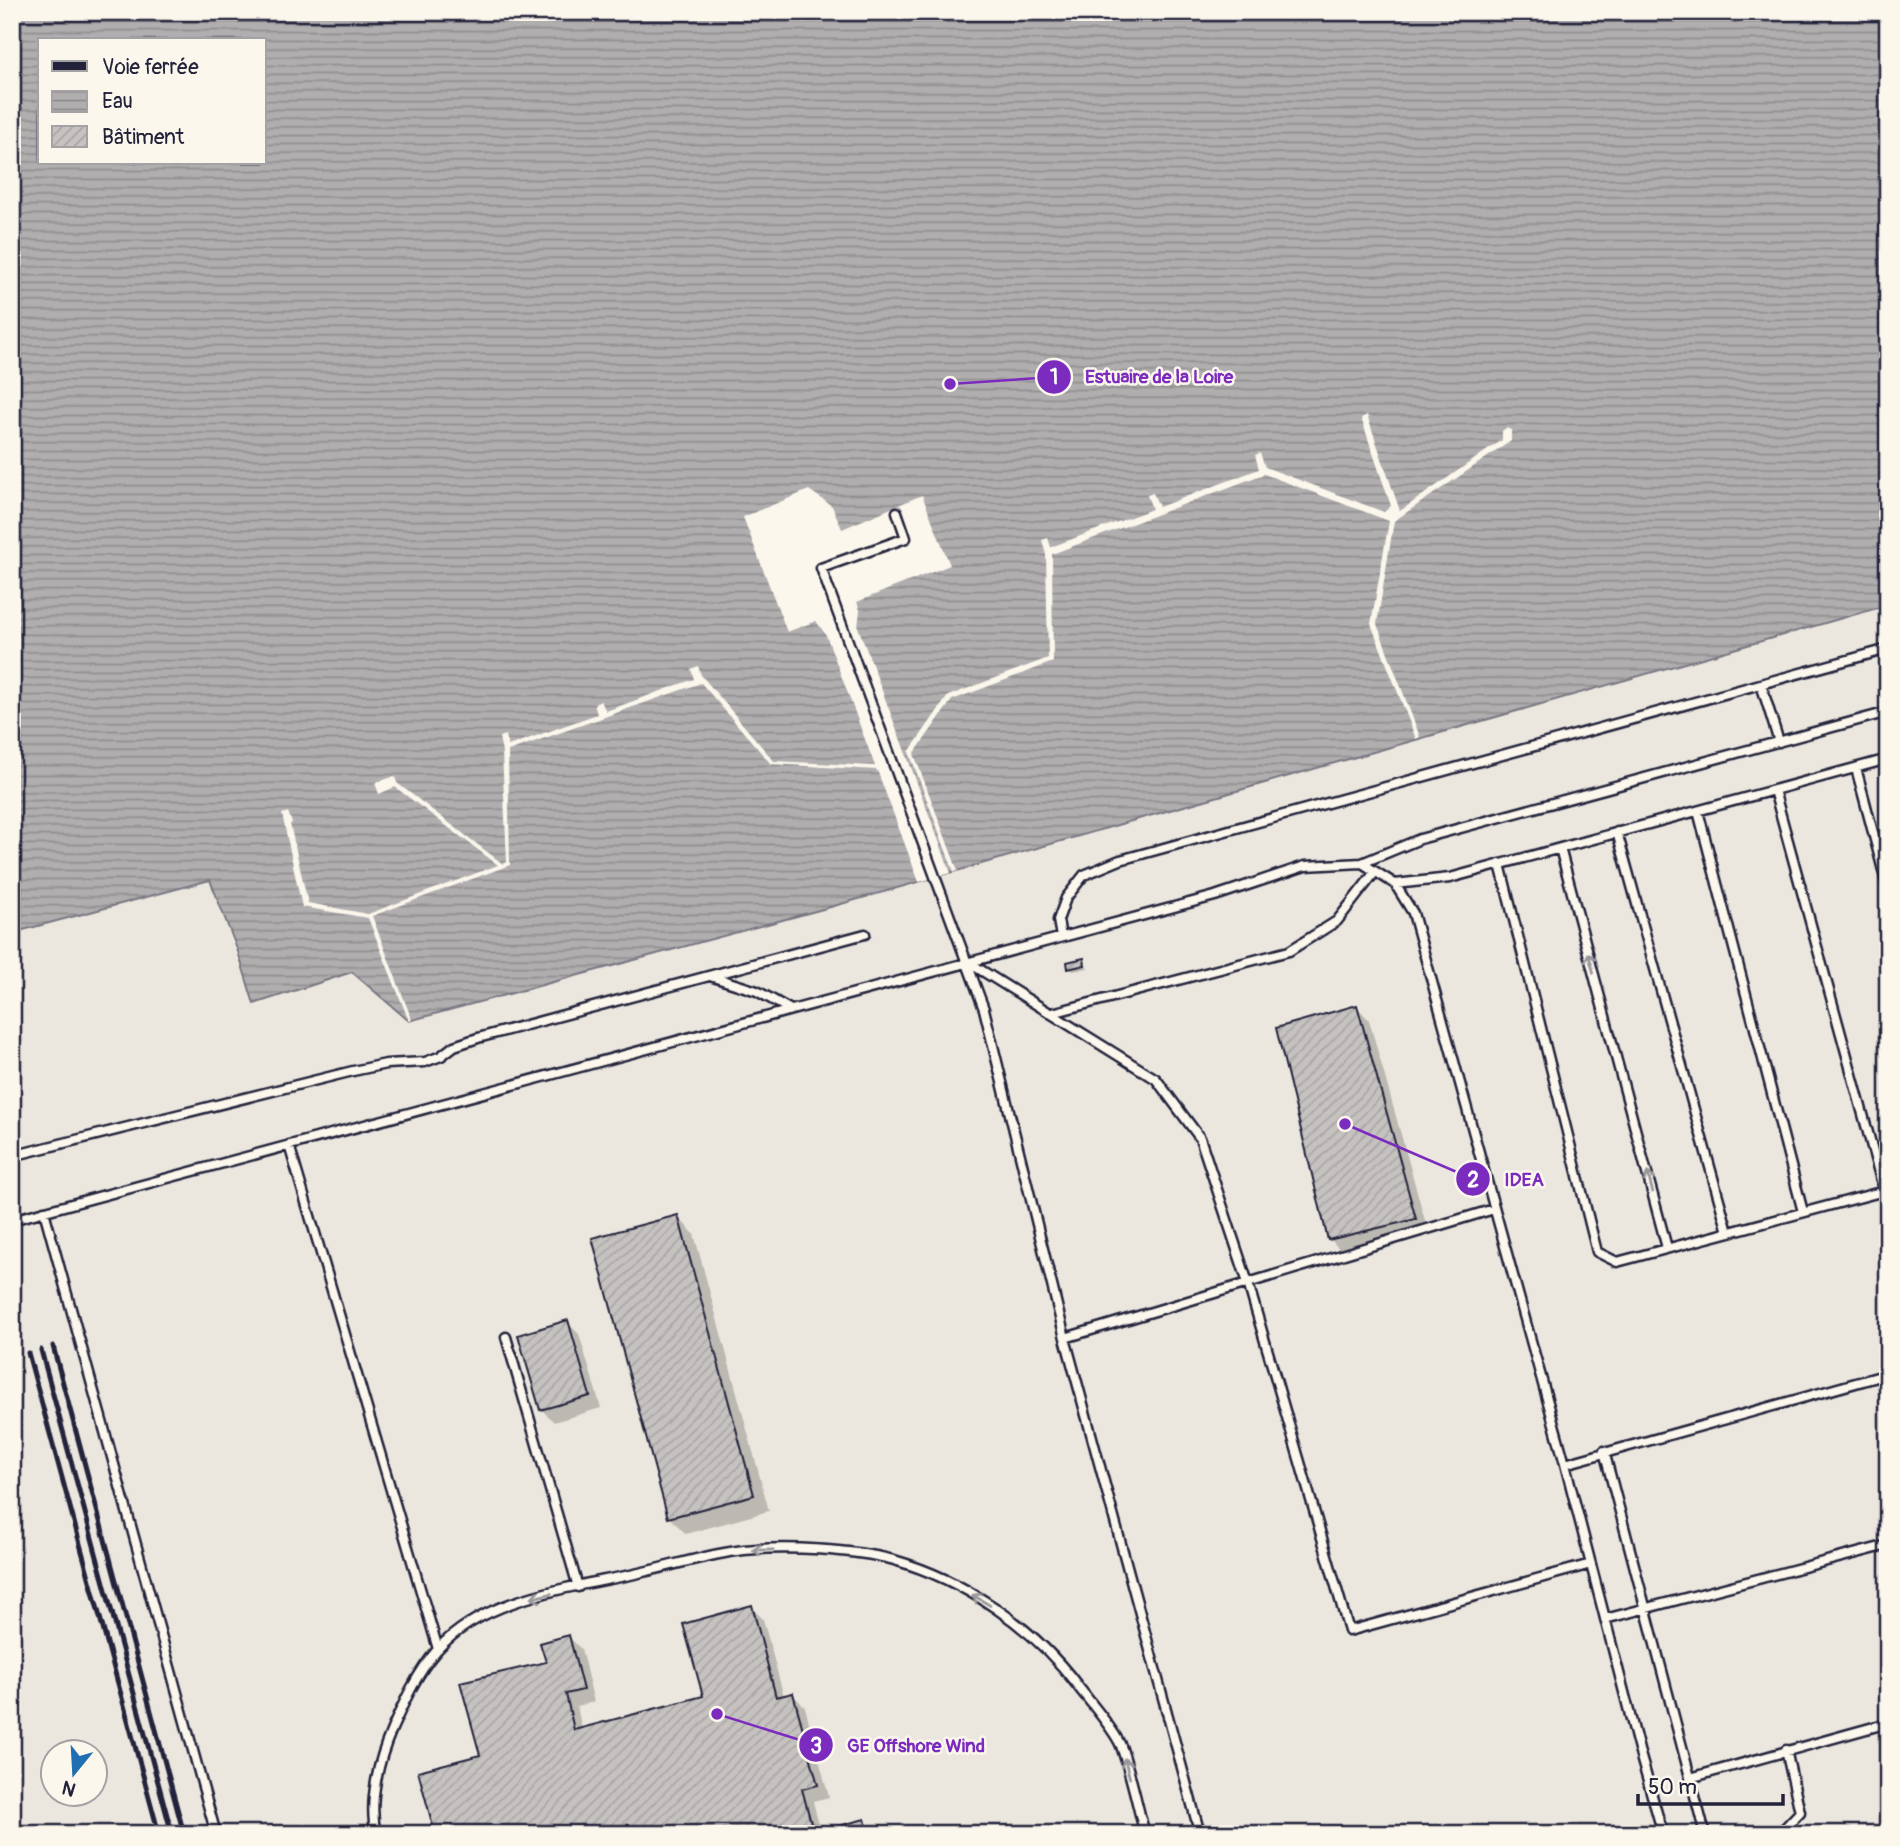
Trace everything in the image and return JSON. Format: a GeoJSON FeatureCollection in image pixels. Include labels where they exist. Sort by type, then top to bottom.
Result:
{"type":"FeatureCollection","features":[{"type":"Feature","properties":{"kind":"lane"},"geometry":{"type":"LineString","coordinates":[[897,512],[906,538],[821,568],[984,1009],[1065,1338],[1200,1834]]}},
{"type":"Feature","properties":{"kind":"lane"},"geometry":{"type":"LineString","coordinates":[[1061,937],[1058,920],[1066,898],[1084,875],[1120,860],[1888,649]]}},
{"type":"Feature","properties":{"kind":"lane"},"geometry":{"type":"LineString","coordinates":[[1761,684],[1779,741]]}},
{"type":"Feature","properties":{"kind":"lane"},"geometry":{"type":"LineString","coordinates":[[12,1220],[1215,896],[1305,866],[1362,863],[1420,839],[1888,712]]}},
{"type":"Feature","properties":{"kind":"lane"},"geometry":{"type":"LineString","coordinates":[[1395,884],[1450,878],[1888,759]]}},
{"type":"Feature","properties":{"kind":"lane"},"geometry":{"type":"LineString","coordinates":[[1856,768],[1888,889]]}},
{"type":"Feature","properties":{"kind":"lane"},"geometry":{"type":"LineString","coordinates":[[1500,864],[1597,1252],[1617,1262],[1886,1190],[1774,790]]}},
{"type":"Feature","properties":{"kind":"lane"},"geometry":{"type":"LineString","coordinates":[[1698,810],[1803,1212]]}},
{"type":"Feature","properties":{"kind":"lane"},"geometry":{"type":"LineString","coordinates":[[1617,832],[1728,1232]]}},
{"type":"Feature","properties":{"kind":"lane"},"geometry":{"type":"LineString","coordinates":[[1560,848],[1667,1248]]}},
{"type":"Feature","properties":{"kind":"lane"},"geometry":{"type":"LineString","coordinates":[[1362,863],[1395,884],[1413,913],[1565,1464],[1663,1834]]}},
{"type":"Feature","properties":{"kind":"lane"},"geometry":{"type":"LineString","coordinates":[[1052,1013],[1289,951],[1337,921],[1375,872]]}},
{"type":"Feature","properties":{"kind":"lane"},"geometry":{"type":"LineString","coordinates":[[12,1156],[353,1071],[386,1064],[425,1062],[454,1046],[478,1038],[865,934]]}},
{"type":"Feature","properties":{"kind":"lane"},"geometry":{"type":"LineString","coordinates":[[968,962],[1156,1079],[1200,1138],[1248,1283],[1349,1631],[1591,1564]]}},
{"type":"Feature","properties":{"kind":"lane"},"geometry":{"type":"LineString","coordinates":[[709,976],[757,991],[789,1009]]}},
{"type":"Feature","properties":{"kind":"lane"},"geometry":{"type":"LineString","coordinates":[[289,1145],[439,1649]]}},
{"type":"Feature","properties":{"kind":"lane"},"geometry":{"type":"LineString","coordinates":[[1065,1338],[1494,1209]]}},
{"type":"Feature","properties":{"kind":"lane"},"geometry":{"type":"LineString","coordinates":[[44,1211],[216,1834]]}},
{"type":"Feature","properties":{"kind":"lane"},"geometry":{"type":"LineString","coordinates":[[506,1337],[578,1587]]}},
{"type":"Feature","properties":{"kind":"lane"},"geometry":{"type":"LineString","coordinates":[[1565,1464],[1888,1374]]}},
{"type":"Feature","properties":{"kind":"lane"},"geometry":{"type":"LineString","coordinates":[[1604,1451],[1705,1834]]}},
{"type":"Feature","properties":{"kind":"lane"},"geometry":{"type":"LineString","coordinates":[[1605,1619],[1888,1545]]}},
{"type":"Feature","properties":{"kind":"lane"},"geometry":{"type":"LineString","coordinates":[[376,1834],[376,1787],[384,1747],[417,1678],[439,1649],[470,1623],[506,1604],[743,1550],[819,1549],[893,1560],[952,1582],[1005,1614],[1060,1662],[1120,1743],[1145,1834]]}},
{"type":"Feature","properties":{"kind":"lane"},"geometry":{"type":"LineString","coordinates":[[1690,1778],[1888,1723]]}},
{"type":"Feature","properties":{"kind":"lane"},"geometry":{"type":"LineString","coordinates":[[1779,1834],[1800,1812],[1786,1751]]}},
{"type":"Feature","properties":{"kind":"shaded area"},"geometry":{"type":"Polygon","coordinates":[[[1888,605],[1888,1834],[12,1834],[12,933],[210,880],[254,1004],[352,972],[409,1021],[834,906],[1888,605]]]}},
{"type":"Feature","properties":{"kind":"water"},"geometry":{"type":"Polygon","coordinates":[[[12,12],[1888,12],[1888,605],[834,906],[409,1021],[352,972],[254,1004],[238,952],[210,880],[12,933],[12,12]]]}},
{"type":"Feature","properties":{"kind":"pier"},"geometry":{"type":"Polygon","coordinates":[[[1367,415],[1400,511],[1502,440],[1502,431],[1506,428],[1511,430],[1511,441],[1394,521],[1377,624],[1420,737],[1416,739],[1371,624],[1389,521],[1264,474],[1052,554],[1053,662],[952,700],[914,754],[958,871],[954,872],[909,752],[948,696],[1048,658],[1046,555],[1042,540],[1048,538],[1051,547],[1152,509],[1147,495],[1153,493],[1159,507],[1259,469],[1255,455],[1260,453],[1265,467],[1384,512],[1391,506],[1361,418],[1367,415]]]}},
{"type":"Feature","properties":{"kind":"pier"},"geometry":{"type":"Polygon","coordinates":[[[809,490],[832,506],[842,529],[922,495],[950,565],[857,602],[860,610],[858,627],[951,873],[919,882],[877,770],[771,764],[701,683],[508,751],[510,865],[372,916],[412,1020],[409,1021],[368,918],[302,907],[282,814],[288,812],[292,823],[290,824],[308,903],[368,914],[498,865],[395,787],[379,794],[375,783],[395,776],[397,783],[503,864],[507,862],[499,737],[505,735],[508,746],[597,714],[594,704],[601,701],[606,711],[694,679],[691,669],[698,666],[701,675],[774,761],[875,766],[826,635],[816,621],[787,632],[743,517],[809,490]]]}},
{"type":"Feature","properties":{"kind":"building"},"geometry":{"type":"Polygon","coordinates":[[[1084,958],[1085,965],[1068,969],[1067,962],[1084,958]]]}},
{"type":"Feature","properties":{"kind":"building"},"geometry":{"type":"Polygon","coordinates":[[[1357,1005],[1416,1219],[1328,1240],[1276,1028],[1357,1005]]]}},
{"type":"Feature","properties":{"kind":"building"},"geometry":{"type":"Polygon","coordinates":[[[678,1215],[754,1495],[668,1518],[592,1238],[678,1215]]]}},
{"type":"Feature","properties":{"kind":"building"},"geometry":{"type":"Polygon","coordinates":[[[568,1320],[590,1396],[540,1410],[518,1335],[568,1320]]]}},
{"type":"Feature","properties":{"kind":"building"},"geometry":{"type":"Polygon","coordinates":[[[752,1605],[776,1697],[793,1693],[818,1785],[802,1789],[814,1834],[435,1834],[418,1771],[480,1755],[460,1682],[546,1662],[540,1643],[569,1635],[583,1690],[566,1694],[574,1730],[703,1696],[683,1624],[752,1605]]]}},
{"type":"Feature","properties":{"kind":"building"},"geometry":{"type":"Polygon","coordinates":[[[865,1819],[869,1834],[824,1834],[823,1830],[865,1819]]]}},
{"type":"Feature","properties":{"kind":"railway"},"geometry":{"type":"LineString","coordinates":[[53,1346],[184,1834]]}},
{"type":"Feature","properties":{"kind":"railway"},"geometry":{"type":"LineString","coordinates":[[41,1350],[172,1834]]}},
{"type":"Feature","properties":{"kind":"railway"},"geometry":{"type":"LineString","coordinates":[[28,1353],[159,1834]]}},
{"type":"Feature","properties":{"kind":"place","name":"Estuaire de la Loire"},"geometry":{"type":"Point","coordinates":[950,384]}},
{"type":"Feature","properties":{"kind":"place","name":"IDEA"},"geometry":{"type":"Point","coordinates":[1345,1124]}},
{"type":"Feature","properties":{"kind":"place","name":"GE Offshore Wind"},"geometry":{"type":"Point","coordinates":[717,1714]}}]}
